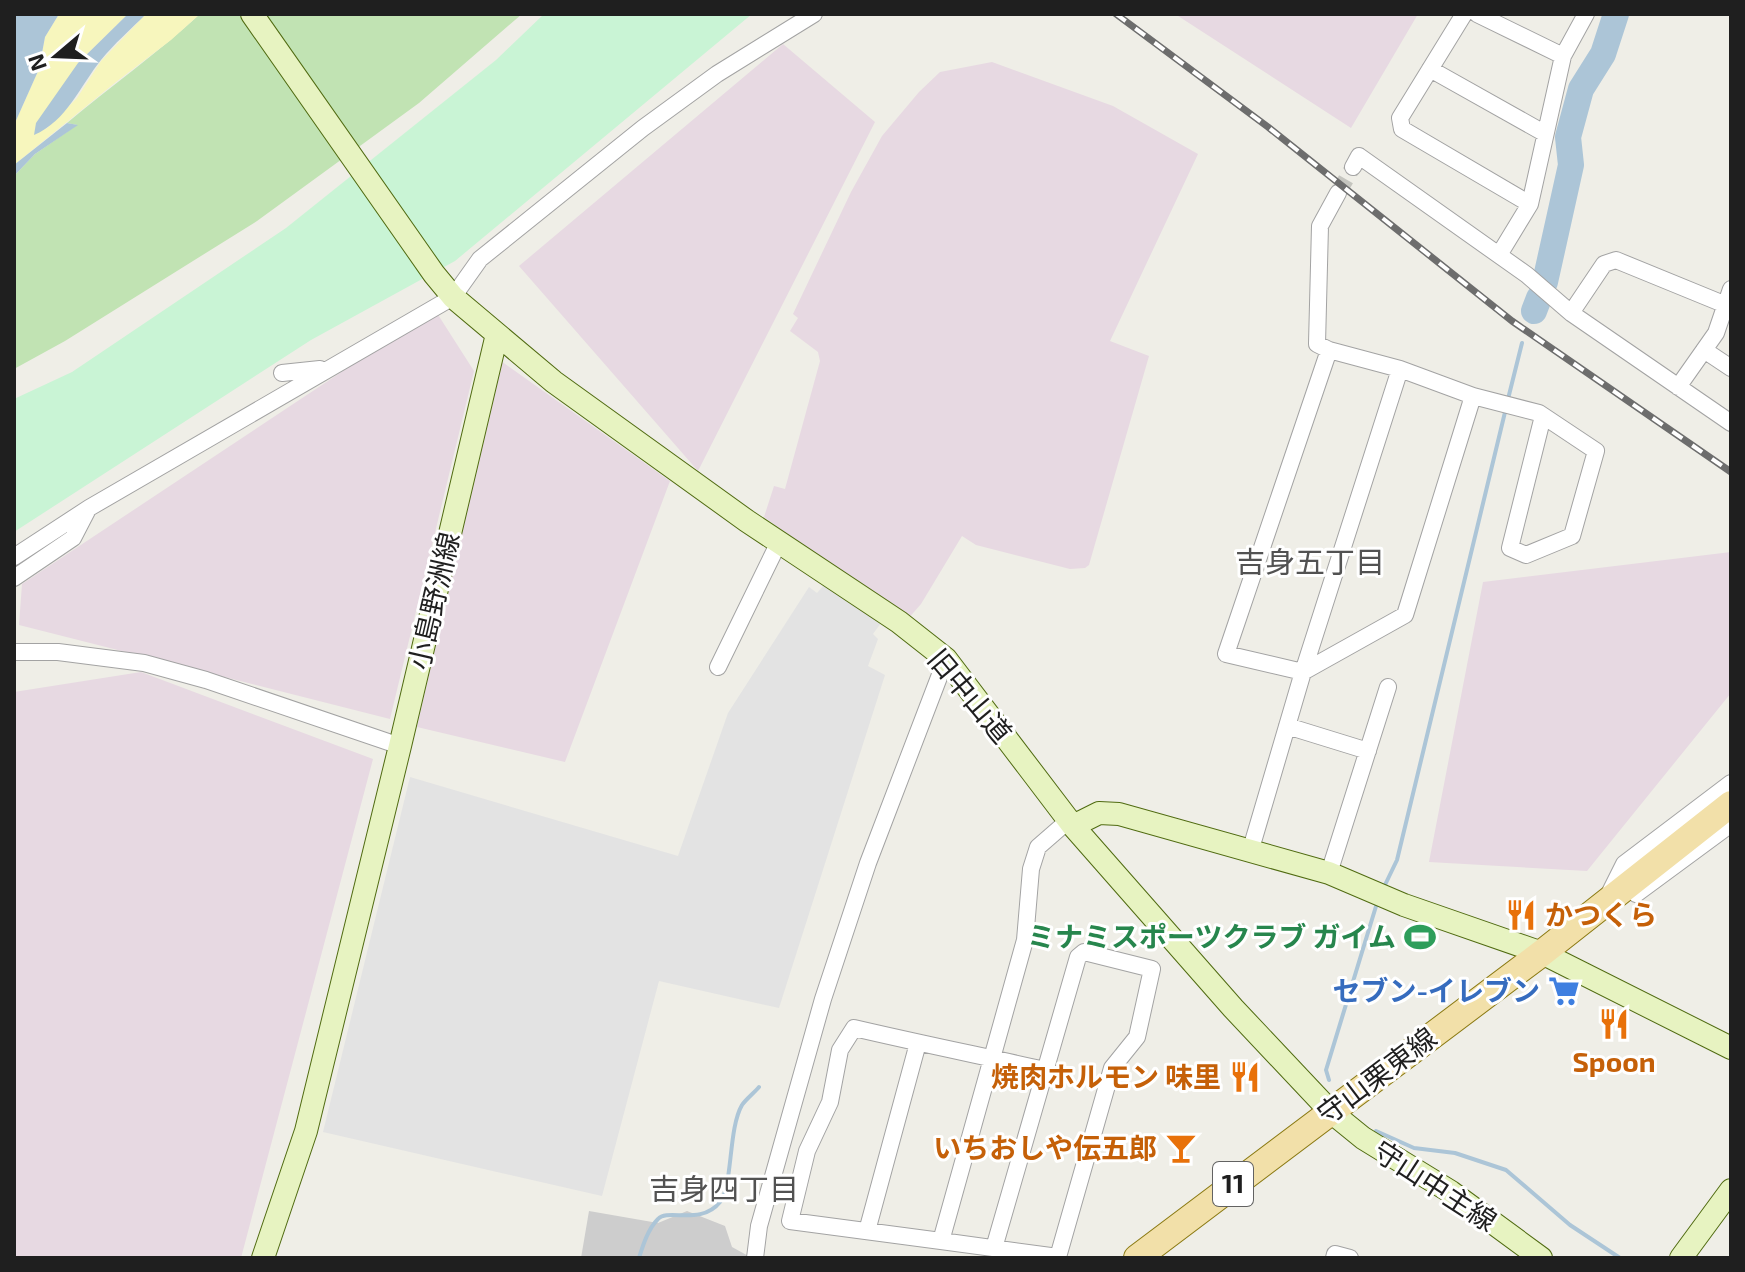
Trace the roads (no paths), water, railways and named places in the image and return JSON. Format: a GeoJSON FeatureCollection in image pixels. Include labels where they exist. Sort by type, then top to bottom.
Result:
{"type":"FeatureCollection","features":[{"type":"Feature","properties":{"kind":"main road","name":"守山栗東線"},"geometry":{"type":"LineString","coordinates":[[1137,1258],[1542,953],[1731,804]]}},
{"type":"Feature","properties":{"kind":"street"},"geometry":{"type":"LineString","coordinates":[[252,14],[434,274],[453,297],[497,334]]}},
{"type":"Feature","properties":{"kind":"street"},"geometry":{"type":"LineString","coordinates":[[14,557],[89,508],[453,297],[480,259],[643,128],[717,74],[814,14]]}},
{"type":"Feature","properties":{"kind":"street"},"geometry":{"type":"LineString","coordinates":[[1464,14],[1400,118],[1402,129],[1530,204]]}},
{"type":"Feature","properties":{"kind":"street"},"geometry":{"type":"LineString","coordinates":[[1477,14],[1563,56]]}},
{"type":"Feature","properties":{"kind":"street"},"geometry":{"type":"LineString","coordinates":[[1499,255],[1530,204],[1563,56],[1586,14]]}},
{"type":"Feature","properties":{"kind":"street"},"geometry":{"type":"LineString","coordinates":[[1430,69],[1544,133]]}},
{"type":"Feature","properties":{"kind":"street"},"geometry":{"type":"LineString","coordinates":[[1353,167],[1359,156],[1527,275],[1571,313],[1731,423]]}},
{"type":"Feature","properties":{"kind":"street"},"geometry":{"type":"LineString","coordinates":[[1338,193],[1320,226],[1317,344],[1543,416],[1596,451],[1572,536],[1526,555],[1510,548],[1543,416]]}},
{"type":"Feature","properties":{"kind":"street"},"geometry":{"type":"LineString","coordinates":[[1571,313],[1604,264],[1616,260],[1728,297],[1716,333],[1678,387]]}},
{"type":"Feature","properties":{"kind":"street","name":"旧中山道"},"geometry":{"type":"LineString","coordinates":[[497,334],[554,382],[779,542],[899,622],[946,659],[1071,823],[1233,1008],[1331,1112]]}},
{"type":"Feature","properties":{"kind":"street","name":"小島野洲線"},"geometry":{"type":"LineString","coordinates":[[263,1258],[306,1131],[497,334]]}},
{"type":"Feature","properties":{"kind":"street"},"geometry":{"type":"LineString","coordinates":[[1329,350],[1226,654],[1303,672],[1405,615],[1473,396]]}},
{"type":"Feature","properties":{"kind":"street"},"geometry":{"type":"LineString","coordinates":[[1704,350],[1731,368]]}},
{"type":"Feature","properties":{"kind":"street"},"geometry":{"type":"LineString","coordinates":[[282,373],[325,369]]}},
{"type":"Feature","properties":{"kind":"street"},"geometry":{"type":"LineString","coordinates":[[1250,852],[1303,672],[1400,369]]}},
{"type":"Feature","properties":{"kind":"street"},"geometry":{"type":"LineString","coordinates":[[14,578],[73,538],[89,508]]}},
{"type":"Feature","properties":{"kind":"street"},"geometry":{"type":"LineString","coordinates":[[718,667],[779,542]]}},
{"type":"Feature","properties":{"kind":"street"},"geometry":{"type":"LineString","coordinates":[[14,652],[58,652],[144,663],[206,680],[400,746]]}},
{"type":"Feature","properties":{"kind":"street"},"geometry":{"type":"LineString","coordinates":[[755,1258],[759,1226],[828,984],[868,863],[946,659]]}},
{"type":"Feature","properties":{"kind":"street"},"geometry":{"type":"LineString","coordinates":[[1329,873],[1388,687]]}},
{"type":"Feature","properties":{"kind":"street"},"geometry":{"type":"LineString","coordinates":[[1287,726],[1368,751]]}},
{"type":"Feature","properties":{"kind":"street"},"geometry":{"type":"LineString","coordinates":[[1607,902],[1624,864],[1731,783]]}},
{"type":"Feature","properties":{"kind":"street"},"geometry":{"type":"LineString","coordinates":[[941,1241],[1025,940],[1031,869],[1038,847],[1071,823],[1099,813],[1119,814],[1329,873],[1542,953],[1731,1048]]}},
{"type":"Feature","properties":{"kind":"street"},"geometry":{"type":"LineString","coordinates":[[1607,902],[1629,899],[1731,824]]}},
{"type":"Feature","properties":{"kind":"street"},"geometry":{"type":"LineString","coordinates":[[994,1248],[1078,957],[1084,952],[1152,969],[1137,1037],[1112,1068],[1058,1257],[790,1221],[807,1151],[830,1102],[840,1050],[854,1028],[1045,1070]]}},
{"type":"Feature","properties":{"kind":"street"},"geometry":{"type":"LineString","coordinates":[[867,1231],[918,1043]]}},
{"type":"Feature","properties":{"kind":"street","name":"守山中主線"},"geometry":{"type":"LineString","coordinates":[[1331,1112],[1363,1138],[1451,1192],[1541,1258]]}},
{"type":"Feature","properties":{"kind":"street"},"geometry":{"type":"LineString","coordinates":[[1681,1258],[1728,1199]]}},
{"type":"Feature","properties":{"kind":"street"},"geometry":{"type":"LineString","coordinates":[[1334,1258],[1335,1254],[1350,1258]]}},
{"type":"Feature","properties":{"kind":"water"},"geometry":{"type":"Polygon","coordinates":[[[16,14],[59,14],[45,37],[39,69],[14,125],[14,18],[16,14]]]}},
{"type":"Feature","properties":{"kind":"water"},"geometry":{"type":"Polygon","coordinates":[[[128,14],[146,14],[101,60],[64,112],[34,135],[36,123],[78,63],[128,14]]]}},
{"type":"Feature","properties":{"kind":"water"},"geometry":{"type":"Polygon","coordinates":[[[67,123],[78,125],[35,154],[14,176],[14,165],[67,123]]]}},
{"type":"Feature","properties":{"kind":"waterway"},"geometry":{"type":"LineString","coordinates":[[1545,282],[1571,165],[1568,137],[1581,89],[1603,54],[1616,14]]}},
{"type":"Feature","properties":{"kind":"waterway"},"geometry":{"type":"LineString","coordinates":[[1534,311],[1539,298]]}},
{"type":"Feature","properties":{"kind":"waterway"},"geometry":{"type":"LineString","coordinates":[[1508,399],[1522,343]]}},
{"type":"Feature","properties":{"kind":"waterway"},"geometry":{"type":"LineString","coordinates":[[1384,887],[1397,860],[1506,408]]}},
{"type":"Feature","properties":{"kind":"waterway"},"geometry":{"type":"LineString","coordinates":[[1329,1080],[1326,1070],[1377,903]]}},
{"type":"Feature","properties":{"kind":"waterway"},"geometry":{"type":"LineString","coordinates":[[639,1258],[658,1219],[669,1215],[704,1213],[720,1202],[727,1183],[738,1115],[759,1087]]}},
{"type":"Feature","properties":{"kind":"waterway"},"geometry":{"type":"LineString","coordinates":[[1376,1131],[1414,1148],[1455,1153],[1506,1170],[1570,1225],[1620,1258]]}},
{"type":"Feature","properties":{"kind":"tunnel"},"geometry":{"type":"LineString","coordinates":[[1338,193],[1353,167]]}},
{"type":"Feature","properties":{"kind":"railway"},"geometry":{"type":"LineString","coordinates":[[1116,14],[1268,127],[1512,321],[1731,472]]}},
{"type":"Feature","properties":{"kind":"place","name":"かつくら"},"geometry":{"type":"Point","coordinates":[1521,915]}},
{"type":"Feature","properties":{"kind":"place","name":"ミナミスポーツクラブ ガイム"},"geometry":{"type":"Point","coordinates":[1420,937]}},
{"type":"Feature","properties":{"kind":"place","name":"セブン-イレブン"},"geometry":{"type":"Point","coordinates":[1564,991]}},
{"type":"Feature","properties":{"kind":"place","name":"Spoon"},"geometry":{"type":"Point","coordinates":[1614,1024]}},
{"type":"Feature","properties":{"kind":"place","name":"焼肉ホルモン 味里"},"geometry":{"type":"Point","coordinates":[1245,1077]}},
{"type":"Feature","properties":{"kind":"place","name":"いちおしや伝五郎"},"geometry":{"type":"Point","coordinates":[1181,1148]}},
{"type":"Feature","properties":{"kind":"district","name":"吉身五丁目"},"geometry":{"type":"Point","coordinates":[1310,563]}},
{"type":"Feature","properties":{"kind":"district","name":"吉身四丁目"},"geometry":{"type":"Point","coordinates":[724,1190]}}]}
